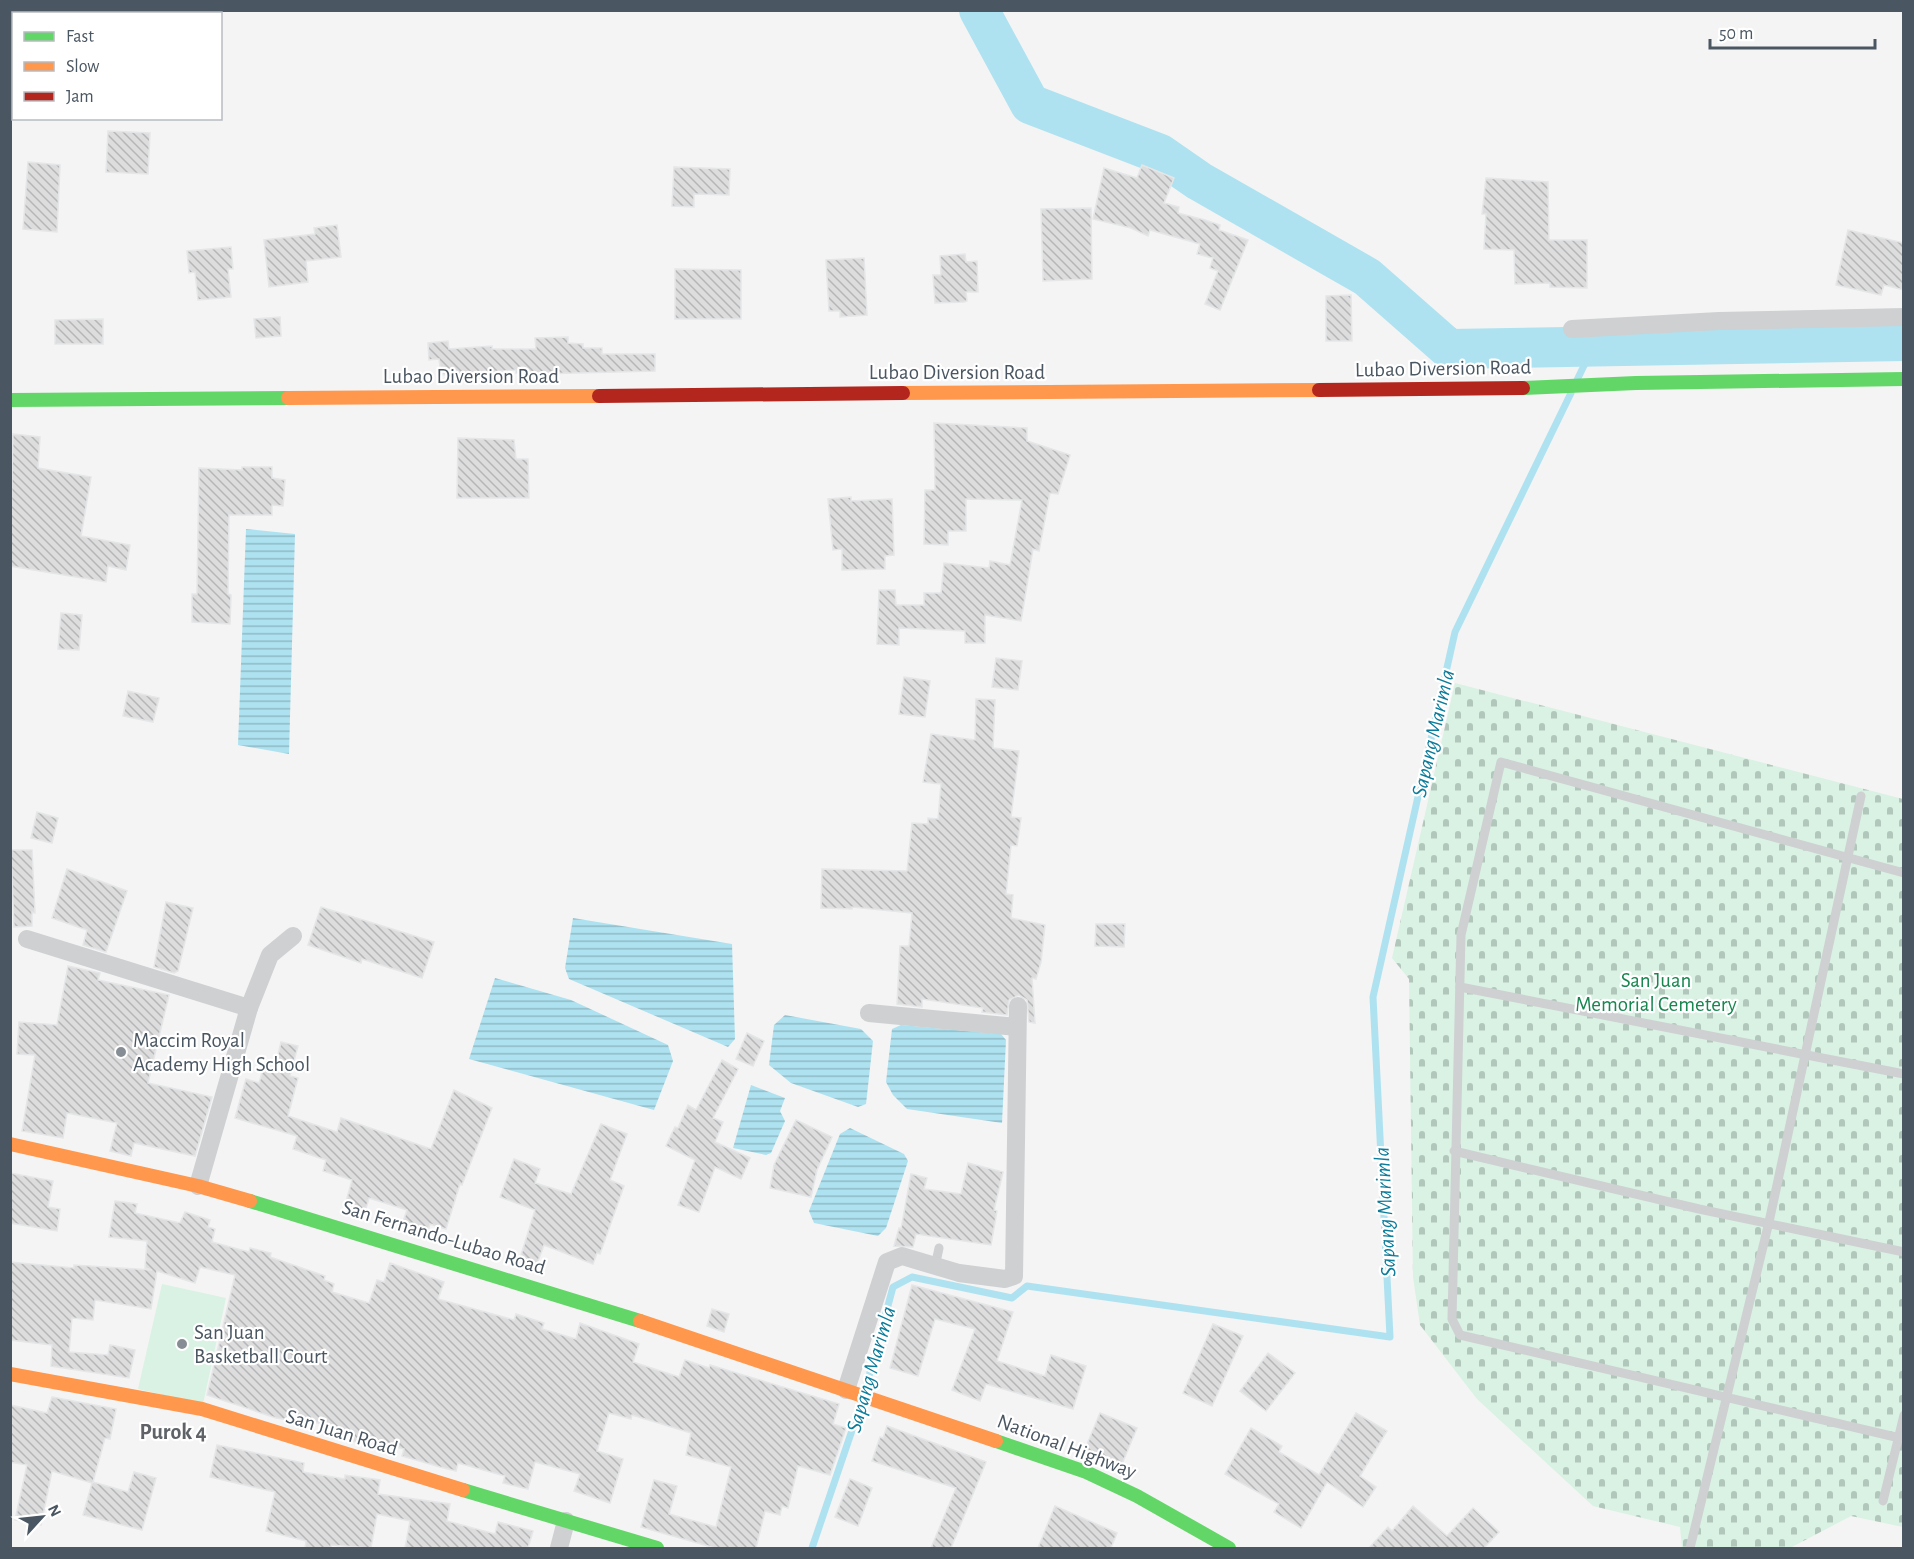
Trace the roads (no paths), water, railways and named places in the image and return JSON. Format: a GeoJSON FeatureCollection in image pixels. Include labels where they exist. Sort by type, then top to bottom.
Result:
{"type":"FeatureCollection","features":[{"type":"Feature","properties":{"kind":"street"},"geometry":{"type":"LineString","coordinates":[[1572,329],[1719,321],[1904,317]]}},
{"type":"Feature","properties":{"kind":"street","name":"Lubao Diversion Road"},"geometry":{"type":"LineString","coordinates":[[10,400],[1510,389],[1636,383],[1904,379]]}},
{"type":"Feature","properties":{"kind":"street"},"geometry":{"type":"LineString","coordinates":[[198,1186],[249,1008],[270,955],[293,936]]}},
{"type":"Feature","properties":{"kind":"street"},"geometry":{"type":"LineString","coordinates":[[27,939],[249,1008]]}},
{"type":"Feature","properties":{"kind":"street"},"geometry":{"type":"LineString","coordinates":[[853,1392],[887,1262],[902,1256],[935,1267],[1005,1279],[1014,1276],[1018,1006]]}},
{"type":"Feature","properties":{"kind":"street"},"geometry":{"type":"LineString","coordinates":[[869,1013],[1017,1028]]}},
{"type":"Feature","properties":{"kind":"street","name":"San Fernando-Lubao Road"},"geometry":{"type":"LineString","coordinates":[[10,1144],[198,1186],[597,1306],[881,1401]]}},
{"type":"Feature","properties":{"kind":"street","name":"San Juan Road"},"geometry":{"type":"LineString","coordinates":[[10,1374],[201,1408],[287,1437],[657,1548]]}},
{"type":"Feature","properties":{"kind":"street","name":"National Highway"},"geometry":{"type":"LineString","coordinates":[[881,1401],[1086,1472],[1137,1496],[1229,1548]]}},
{"type":"Feature","properties":{"kind":"street"},"geometry":{"type":"LineString","coordinates":[[559,1548],[566,1521]]}},
{"type":"Feature","properties":{"kind":"lane"},"geometry":{"type":"LineString","coordinates":[[1901,1438],[1460,1335],[1452,1319],[1454,1151],[1461,935],[1501,762],[1904,873]]}},
{"type":"Feature","properties":{"kind":"lane"},"geometry":{"type":"LineString","coordinates":[[1690,1548],[1769,1222],[1860,796]]}},
{"type":"Feature","properties":{"kind":"lane"},"geometry":{"type":"LineString","coordinates":[[1460,987],[1904,1074]]}},
{"type":"Feature","properties":{"kind":"lane"},"geometry":{"type":"LineString","coordinates":[[1454,1151],[1699,1209],[1904,1251]]}},
{"type":"Feature","properties":{"kind":"lane"},"geometry":{"type":"LineString","coordinates":[[935,1267],[939,1248]]}},
{"type":"Feature","properties":{"kind":"lane"},"geometry":{"type":"LineString","coordinates":[[1883,1501],[1901,1438],[1904,1415]]}},
{"type":"Feature","properties":{"kind":"water"},"geometry":{"type":"Polygon","coordinates":[[[246,529],[295,534],[289,754],[238,745],[246,529]]]}},
{"type":"Feature","properties":{"kind":"water"},"geometry":{"type":"Polygon","coordinates":[[[573,918],[732,944],[735,1039],[728,1047],[569,979],[565,968],[573,918]]]}},
{"type":"Feature","properties":{"kind":"water"},"geometry":{"type":"Polygon","coordinates":[[[495,978],[571,1000],[668,1045],[673,1061],[654,1110],[469,1059],[495,978]]]}},
{"type":"Feature","properties":{"kind":"water"},"geometry":{"type":"Polygon","coordinates":[[[785,1015],[861,1029],[873,1041],[866,1104],[858,1107],[791,1083],[769,1065],[774,1025],[785,1015]]]}},
{"type":"Feature","properties":{"kind":"water"},"geometry":{"type":"Polygon","coordinates":[[[901,1025],[1001,1034],[1006,1040],[1002,1123],[907,1109],[893,1095],[886,1082],[892,1029],[901,1025]]]}},
{"type":"Feature","properties":{"kind":"water"},"geometry":{"type":"Polygon","coordinates":[[[751,1085],[785,1098],[780,1111],[785,1121],[771,1153],[766,1155],[733,1148],[751,1085]]]}},
{"type":"Feature","properties":{"kind":"water"},"geometry":{"type":"Polygon","coordinates":[[[850,1128],[904,1154],[908,1161],[886,1228],[878,1236],[814,1223],[809,1211],[840,1134],[850,1128]]]}},
{"type":"Feature","properties":{"kind":"waterway"},"geometry":{"type":"LineString","coordinates":[[979,10],[1030,104],[1160,154],[1199,181],[1367,277],[1449,349],[1904,341]]}},
{"type":"Feature","properties":{"kind":"waterway","name":"Sapang Marimla"},"geometry":{"type":"LineString","coordinates":[[1577,380],[1594,345]]}},
{"type":"Feature","properties":{"kind":"waterway","name":"Sapang Marimla"},"geometry":{"type":"LineString","coordinates":[[865,1391],[893,1287],[912,1277],[1012,1298],[1027,1286],[1390,1337],[1373,997],[1455,632],[1571,393]]}},
{"type":"Feature","properties":{"kind":"waterway","name":"Sapang Marimla"},"geometry":{"type":"LineString","coordinates":[[812,1548],[862,1401]]}},
{"type":"Feature","properties":{"kind":"place","name":"Maccim Royal Academy High School"},"geometry":{"type":"Point","coordinates":[121,1052]}},
{"type":"Feature","properties":{"kind":"place","name":"San Juan Basketball Court"},"geometry":{"type":"Point","coordinates":[182,1344]}},
{"type":"Feature","properties":{"kind":"district","name":"Purok 4"},"geometry":{"type":"Point","coordinates":[173,1431]}},
{"type":"Feature","properties":{"kind":"park label","name":"San Juan Memorial Cemetery"},"geometry":{"type":"Point","coordinates":[1656,992]}}]}
